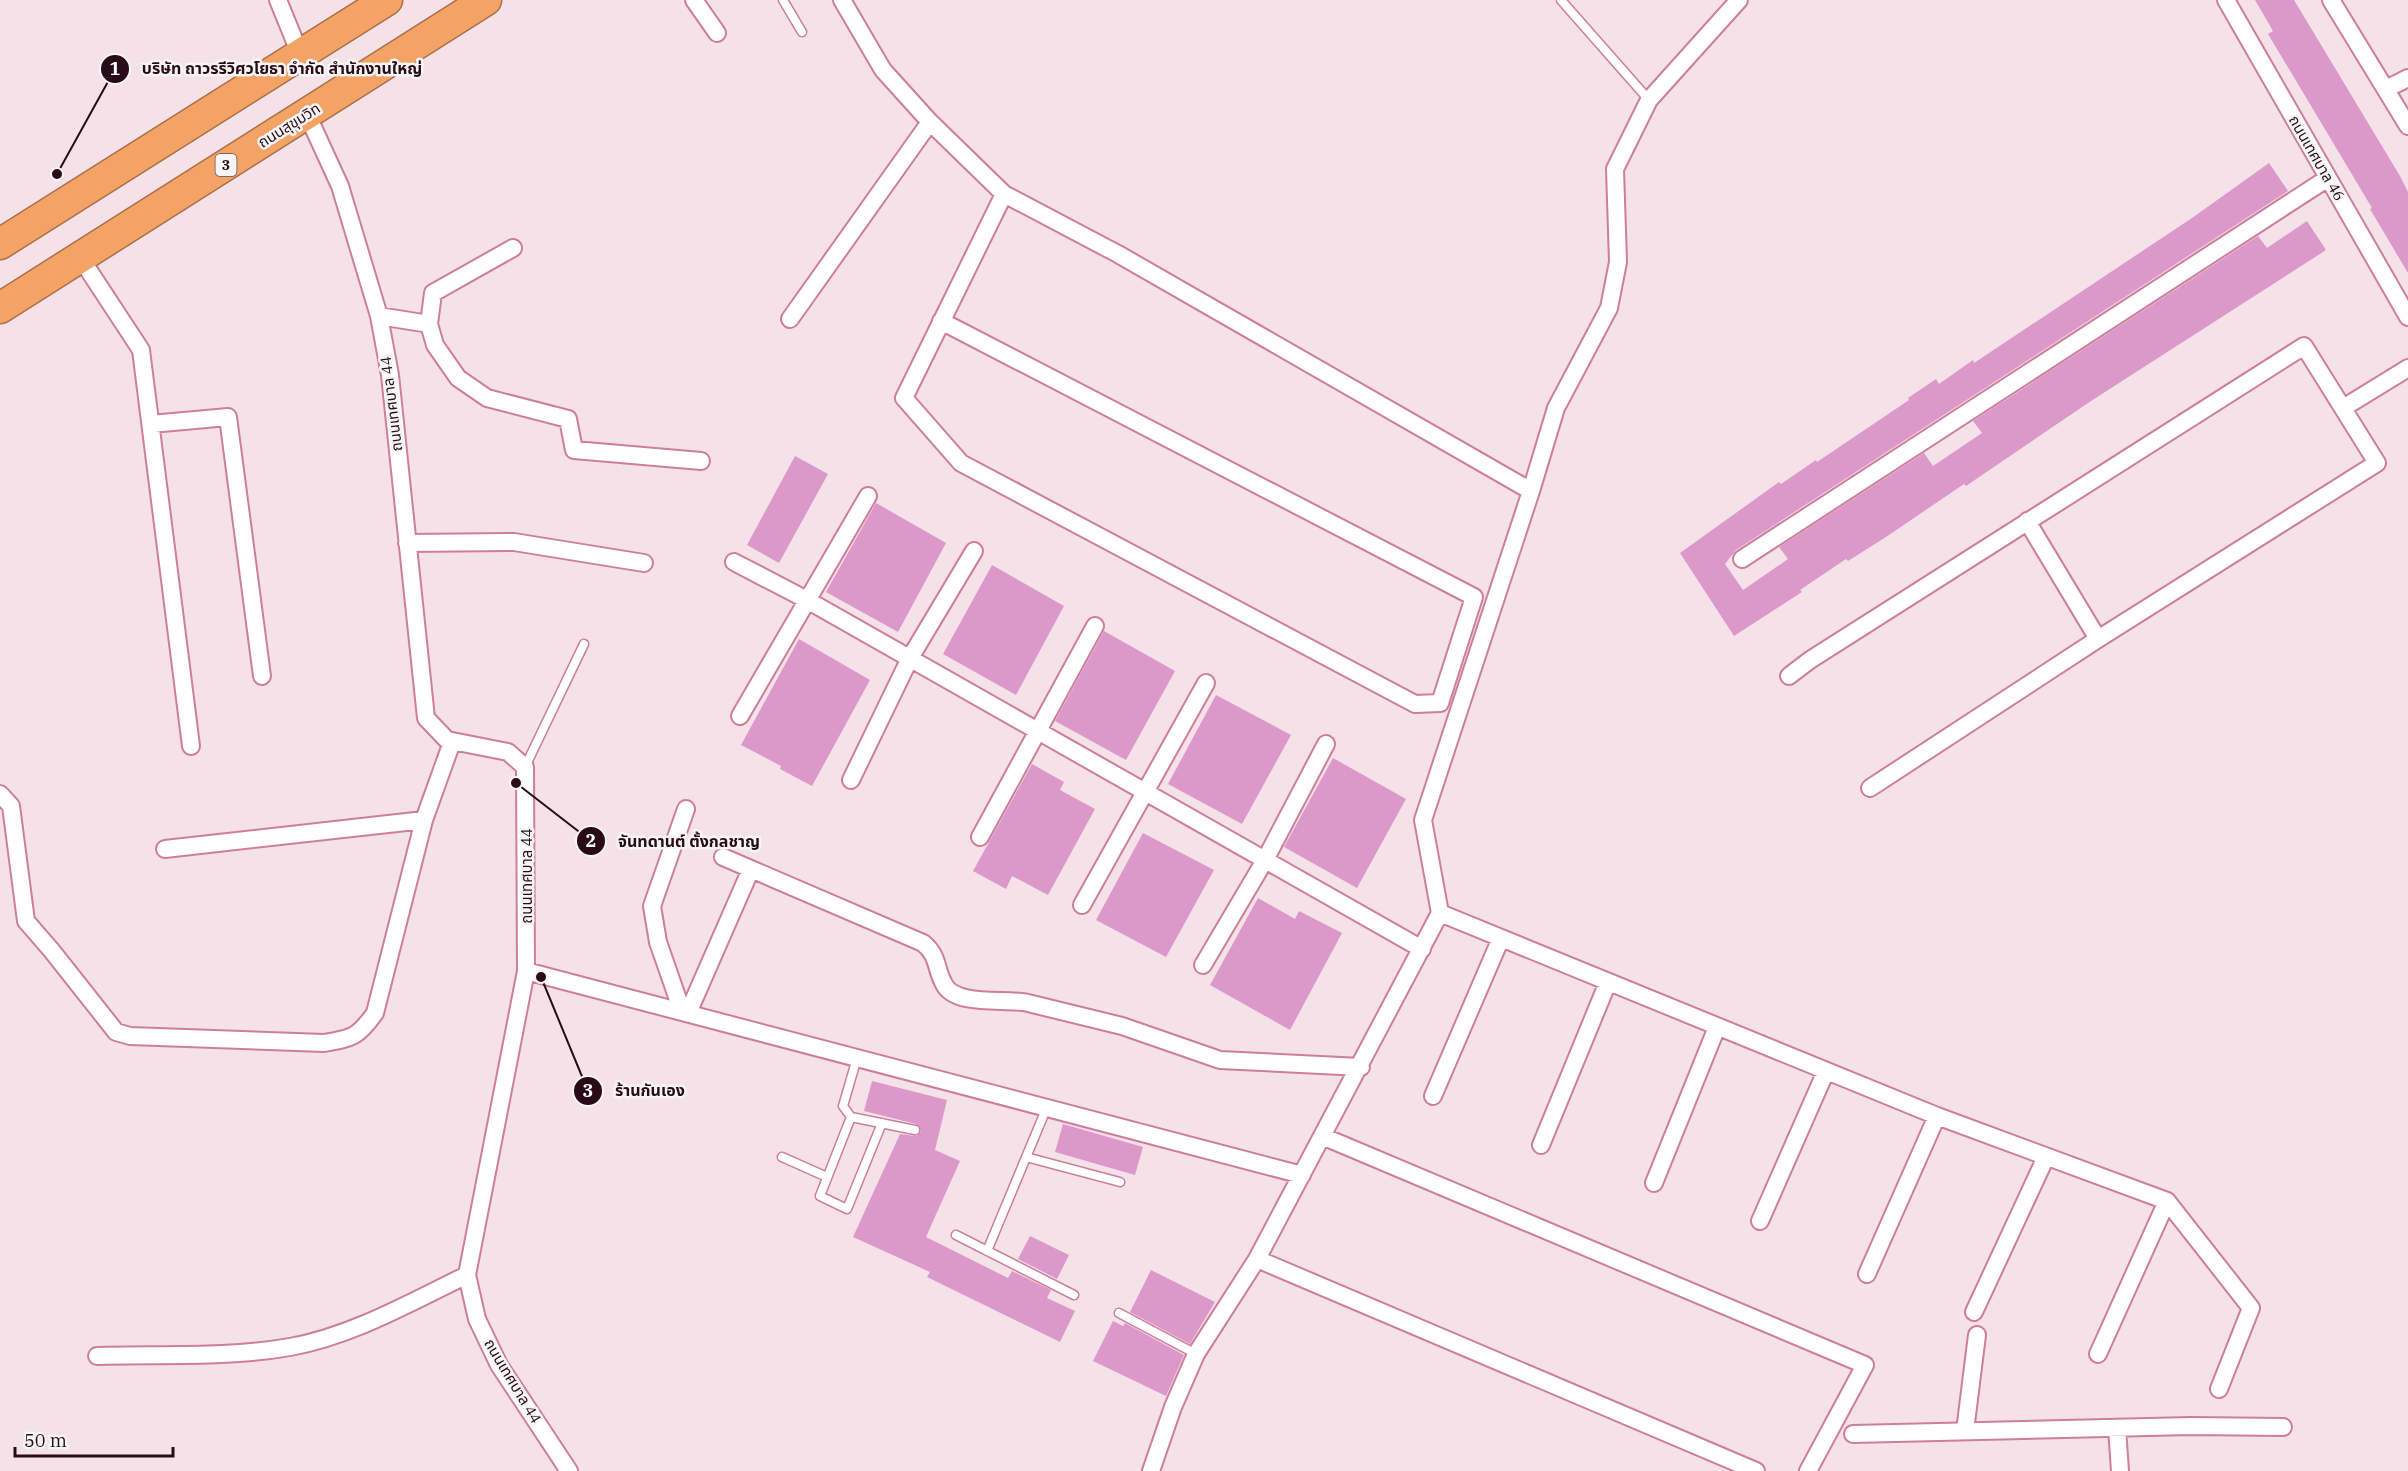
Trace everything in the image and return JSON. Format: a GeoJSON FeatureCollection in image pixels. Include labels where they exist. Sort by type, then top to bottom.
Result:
{"type":"FeatureCollection","features":[{"type":"Feature","properties":{"kind":"highway"},"geometry":{"type":"LineString","coordinates":[[0,244],[387,0]]}},
{"type":"Feature","properties":{"kind":"highway","name":"ถนนสุขุมวิท"},"geometry":{"type":"LineString","coordinates":[[0,308],[486,0]]}},
{"type":"Feature","properties":{"kind":"street"},"geometry":{"type":"LineString","coordinates":[[278,0],[300,54]]}},
{"type":"Feature","properties":{"kind":"street"},"geometry":{"type":"LineString","coordinates":[[694,0],[717,33]]}},
{"type":"Feature","properties":{"kind":"street"},"geometry":{"type":"LineString","coordinates":[[842,0],[884,70],[930,122],[1004,194],[1118,254],[1531,492]]}},
{"type":"Feature","properties":{"kind":"street"},"geometry":{"type":"LineString","coordinates":[[1151,1471],[1173,1407],[1196,1354],[1257,1259],[1361,1067],[1440,913],[1424,820],[1531,492],[1556,408],[1609,308],[1618,262],[1615,169],[1649,100],[1739,0]]}},
{"type":"Feature","properties":{"kind":"street","name":"ถนนเทศบาล 46"},"geometry":{"type":"LineString","coordinates":[[2226,0],[2408,317]]}},
{"type":"Feature","properties":{"kind":"street"},"geometry":{"type":"LineString","coordinates":[[2331,0],[2408,126]]}},
{"type":"Feature","properties":{"kind":"street"},"geometry":{"type":"LineString","coordinates":[[2386,89],[2408,78]]}},
{"type":"Feature","properties":{"kind":"street","name":"ถนนเทศบาล 44"},"geometry":{"type":"LineString","coordinates":[[307,114],[340,186],[378,316],[390,375],[426,718],[447,740],[452,742]]}},
{"type":"Feature","properties":{"kind":"street"},"geometry":{"type":"LineString","coordinates":[[790,319],[930,122]]}},
{"type":"Feature","properties":{"kind":"street"},"geometry":{"type":"LineString","coordinates":[[1742,559],[2328,178]]}},
{"type":"Feature","properties":{"kind":"street"},"geometry":{"type":"LineString","coordinates":[[941,321],[1474,597],[1440,704],[1415,704],[961,463],[904,398],[941,321],[1004,194]]}},
{"type":"Feature","properties":{"kind":"street"},"geometry":{"type":"LineString","coordinates":[[513,248],[433,293],[429,324],[435,345],[458,378],[487,398],[568,419],[574,450],[701,460]]}},
{"type":"Feature","properties":{"kind":"street"},"geometry":{"type":"LineString","coordinates":[[80,257],[141,350],[190,746]]}},
{"type":"Feature","properties":{"kind":"street"},"geometry":{"type":"LineString","coordinates":[[378,316],[429,324]]}},
{"type":"Feature","properties":{"kind":"street"},"geometry":{"type":"LineString","coordinates":[[1789,676],[1810,660],[2304,346],[2377,463],[2098,639],[1870,788]]}},
{"type":"Feature","properties":{"kind":"street"},"geometry":{"type":"LineString","coordinates":[[2343,408],[2408,368]]}},
{"type":"Feature","properties":{"kind":"street"},"geometry":{"type":"LineString","coordinates":[[151,424],[228,417],[262,676]]}},
{"type":"Feature","properties":{"kind":"street"},"geometry":{"type":"LineString","coordinates":[[740,716],[868,496]]}},
{"type":"Feature","properties":{"kind":"street"},"geometry":{"type":"LineString","coordinates":[[2027,521],[2098,639]]}},
{"type":"Feature","properties":{"kind":"street"},"geometry":{"type":"LineString","coordinates":[[407,543],[514,542],[644,563]]}},
{"type":"Feature","properties":{"kind":"street"},"geometry":{"type":"LineString","coordinates":[[851,780],[910,658],[974,551]]}},
{"type":"Feature","properties":{"kind":"street"},"geometry":{"type":"LineString","coordinates":[[734,562],[807,600],[1422,949]]}},
{"type":"Feature","properties":{"kind":"street"},"geometry":{"type":"LineString","coordinates":[[980,837],[1095,626]]}},
{"type":"Feature","properties":{"kind":"street"},"geometry":{"type":"LineString","coordinates":[[1082,905],[1206,683]]}},
{"type":"Feature","properties":{"kind":"street"},"geometry":{"type":"LineString","coordinates":[[0,794],[11,806],[26,921],[116,1032],[130,1036],[324,1043],[348,1039],[362,1031],[375,1013],[424,820],[452,742],[508,752],[525,767]]}},
{"type":"Feature","properties":{"kind":"street"},"geometry":{"type":"LineString","coordinates":[[1203,965],[1265,860],[1326,744]]}},
{"type":"Feature","properties":{"kind":"street","name":"ถนนเทศบาล 44"},"geometry":{"type":"LineString","coordinates":[[525,767],[526,971],[467,1275],[477,1319],[499,1365],[569,1471]]}},
{"type":"Feature","properties":{"kind":"street"},"geometry":{"type":"LineString","coordinates":[[685,1012],[658,942],[652,906],[686,809]]}},
{"type":"Feature","properties":{"kind":"street"},"geometry":{"type":"LineString","coordinates":[[165,849],[424,820]]}},
{"type":"Feature","properties":{"kind":"street"},"geometry":{"type":"LineString","coordinates":[[723,857],[923,943],[933,951],[944,985],[951,994],[966,999],[1013,1000],[1028,1003],[1122,1026],[1220,1060],[1361,1067]]}},
{"type":"Feature","properties":{"kind":"street"},"geometry":{"type":"LineString","coordinates":[[685,1012],[751,869]]}},
{"type":"Feature","properties":{"kind":"street"},"geometry":{"type":"LineString","coordinates":[[1440,913],[1937,1116],[2167,1201],[2251,1308],[2219,1389]]}},
{"type":"Feature","properties":{"kind":"street"},"geometry":{"type":"LineString","coordinates":[[1433,1096],[1501,938]]}},
{"type":"Feature","properties":{"kind":"street"},"geometry":{"type":"LineString","coordinates":[[526,971],[1302,1175]]}},
{"type":"Feature","properties":{"kind":"street"},"geometry":{"type":"LineString","coordinates":[[1541,1146],[1608,982]]}},
{"type":"Feature","properties":{"kind":"street"},"geometry":{"type":"LineString","coordinates":[[1654,1183],[1717,1027]]}},
{"type":"Feature","properties":{"kind":"street"},"geometry":{"type":"LineString","coordinates":[[1760,1221],[1826,1071]]}},
{"type":"Feature","properties":{"kind":"street"},"geometry":{"type":"LineString","coordinates":[[1867,1274],[1937,1116]]}},
{"type":"Feature","properties":{"kind":"street"},"geometry":{"type":"LineString","coordinates":[[1322,1136],[1865,1365],[1808,1471]]}},
{"type":"Feature","properties":{"kind":"street"},"geometry":{"type":"LineString","coordinates":[[1974,1312],[2046,1157]]}},
{"type":"Feature","properties":{"kind":"street"},"geometry":{"type":"LineString","coordinates":[[2098,1354],[2167,1201]]}},
{"type":"Feature","properties":{"kind":"street"},"geometry":{"type":"LineString","coordinates":[[1257,1259],[1756,1471]]}},
{"type":"Feature","properties":{"kind":"street"},"geometry":{"type":"LineString","coordinates":[[98,1356],[237,1352],[290,1347],[381,1317],[467,1275]]}},
{"type":"Feature","properties":{"kind":"street"},"geometry":{"type":"LineString","coordinates":[[1965,1431],[1977,1335]]}},
{"type":"Feature","properties":{"kind":"street"},"geometry":{"type":"LineString","coordinates":[[1853,1434],[2192,1426],[2283,1427]]}},
{"type":"Feature","properties":{"kind":"street"},"geometry":{"type":"LineString","coordinates":[[2117,1428],[2120,1471]]}},
{"type":"Feature","properties":{"kind":"lane"},"geometry":{"type":"LineString","coordinates":[[783,0],[802,32]]}},
{"type":"Feature","properties":{"kind":"lane"},"geometry":{"type":"LineString","coordinates":[[1561,0],[1649,100]]}},
{"type":"Feature","properties":{"kind":"lane"},"geometry":{"type":"LineString","coordinates":[[525,767],[584,644]]}},
{"type":"Feature","properties":{"kind":"lane"},"geometry":{"type":"LineString","coordinates":[[857,1058],[843,1106],[851,1117],[915,1130]]}},
{"type":"Feature","properties":{"kind":"lane"},"geometry":{"type":"LineString","coordinates":[[987,1251],[1047,1107]]}},
{"type":"Feature","properties":{"kind":"lane"},"geometry":{"type":"LineString","coordinates":[[851,1117],[820,1196],[847,1209],[882,1123]]}},
{"type":"Feature","properties":{"kind":"lane"},"geometry":{"type":"LineString","coordinates":[[782,1157],[827,1177]]}},
{"type":"Feature","properties":{"kind":"lane"},"geometry":{"type":"LineString","coordinates":[[1026,1157],[1120,1182]]}},
{"type":"Feature","properties":{"kind":"lane"},"geometry":{"type":"LineString","coordinates":[[956,1235],[1074,1295]]}},
{"type":"Feature","properties":{"kind":"lane"},"geometry":{"type":"LineString","coordinates":[[1119,1313],[1196,1354]]}},
{"type":"Feature","properties":{"kind":"building"},"geometry":{"type":"Polygon","coordinates":[[[2255,0],[2294,0],[2400,176],[2408,192],[2408,273],[2268,34],[2273,31],[2255,0]]]}},
{"type":"Feature","properties":{"kind":"building"},"geometry":{"type":"Polygon","coordinates":[[[2269,163],[2288,191],[1736,550],[1725,564],[1743,590],[1788,559],[1779,547],[1924,453],[1933,466],[1982,433],[1973,421],[2258,236],[2267,248],[2307,221],[2326,250],[2091,401],[1966,486],[1964,484],[1848,561],[1846,559],[1800,590],[1802,592],[1734,636],[1680,553],[1779,482],[1781,484],[1816,460],[1817,462],[1936,379],[1939,384],[1973,360],[1974,363],[2192,218],[2269,163]]]}},
{"type":"Feature","properties":{"kind":"building"},"geometry":{"type":"Polygon","coordinates":[[[795,456],[828,474],[779,563],[747,545],[795,456]]]}},
{"type":"Feature","properties":{"kind":"building"},"geometry":{"type":"Polygon","coordinates":[[[876,503],[946,543],[898,632],[826,592],[876,503]]]}},
{"type":"Feature","properties":{"kind":"building"},"geometry":{"type":"Polygon","coordinates":[[[992,565],[1064,606],[1016,695],[943,654],[992,565]]]}},
{"type":"Feature","properties":{"kind":"building"},"geometry":{"type":"Polygon","coordinates":[[[1104,631],[1175,671],[1126,760],[1055,721],[1104,631]]]}},
{"type":"Feature","properties":{"kind":"building"},"geometry":{"type":"Polygon","coordinates":[[[799,639],[870,680],[812,786],[780,769],[781,766],[741,745],[799,639]]]}},
{"type":"Feature","properties":{"kind":"building"},"geometry":{"type":"Polygon","coordinates":[[[1216,695],[1291,735],[1242,824],[1168,784],[1216,695]]]}},
{"type":"Feature","properties":{"kind":"building"},"geometry":{"type":"Polygon","coordinates":[[[1333,758],[1406,799],[1357,888],[1284,847],[1333,758]]]}},
{"type":"Feature","properties":{"kind":"building"},"geometry":{"type":"Polygon","coordinates":[[[1032,764],[1064,782],[1060,790],[1095,809],[1048,895],[1012,876],[1006,889],[973,871],[1032,764]]]}},
{"type":"Feature","properties":{"kind":"building"},"geometry":{"type":"Polygon","coordinates":[[[1143,833],[1214,870],[1166,957],[1096,920],[1143,833]]]}},
{"type":"Feature","properties":{"kind":"building"},"geometry":{"type":"Polygon","coordinates":[[[1258,898],[1295,919],[1299,911],[1342,933],[1290,1030],[1210,985],[1258,898]]]}},
{"type":"Feature","properties":{"kind":"building"},"geometry":{"type":"Polygon","coordinates":[[[872,1081],[947,1100],[935,1150],[960,1161],[926,1237],[1008,1278],[1012,1271],[1051,1290],[1047,1298],[1075,1311],[1060,1342],[927,1277],[930,1272],[853,1237],[900,1134],[916,1136],[921,1131],[916,1124],[864,1111],[872,1081]]]}},
{"type":"Feature","properties":{"kind":"building"},"geometry":{"type":"Polygon","coordinates":[[[1063,1124],[1143,1147],[1135,1175],[1055,1152],[1063,1124]]]}},
{"type":"Feature","properties":{"kind":"building"},"geometry":{"type":"Polygon","coordinates":[[[1030,1236],[1069,1255],[1057,1279],[1018,1259],[1030,1236]]]}},
{"type":"Feature","properties":{"kind":"building"},"geometry":{"type":"Polygon","coordinates":[[[1151,1270],[1215,1302],[1190,1344],[1130,1312],[1151,1270]]]}},
{"type":"Feature","properties":{"kind":"building"},"geometry":{"type":"Polygon","coordinates":[[[1113,1321],[1123,1326],[1125,1323],[1184,1355],[1166,1396],[1093,1361],[1113,1321]]]}},
{"type":"Feature","properties":{"kind":"place","name":"บริษัท ถาวรรีวิศวโยธา จำกัด สำนักงานใหญ่"},"geometry":{"type":"Point","coordinates":[57,174]}},
{"type":"Feature","properties":{"kind":"place","name":"จันทดานต์ ตั้งกลชาญ"},"geometry":{"type":"Point","coordinates":[516,783]}},
{"type":"Feature","properties":{"kind":"place","name":"ร้านกันเอง"},"geometry":{"type":"Point","coordinates":[541,977]}}]}
